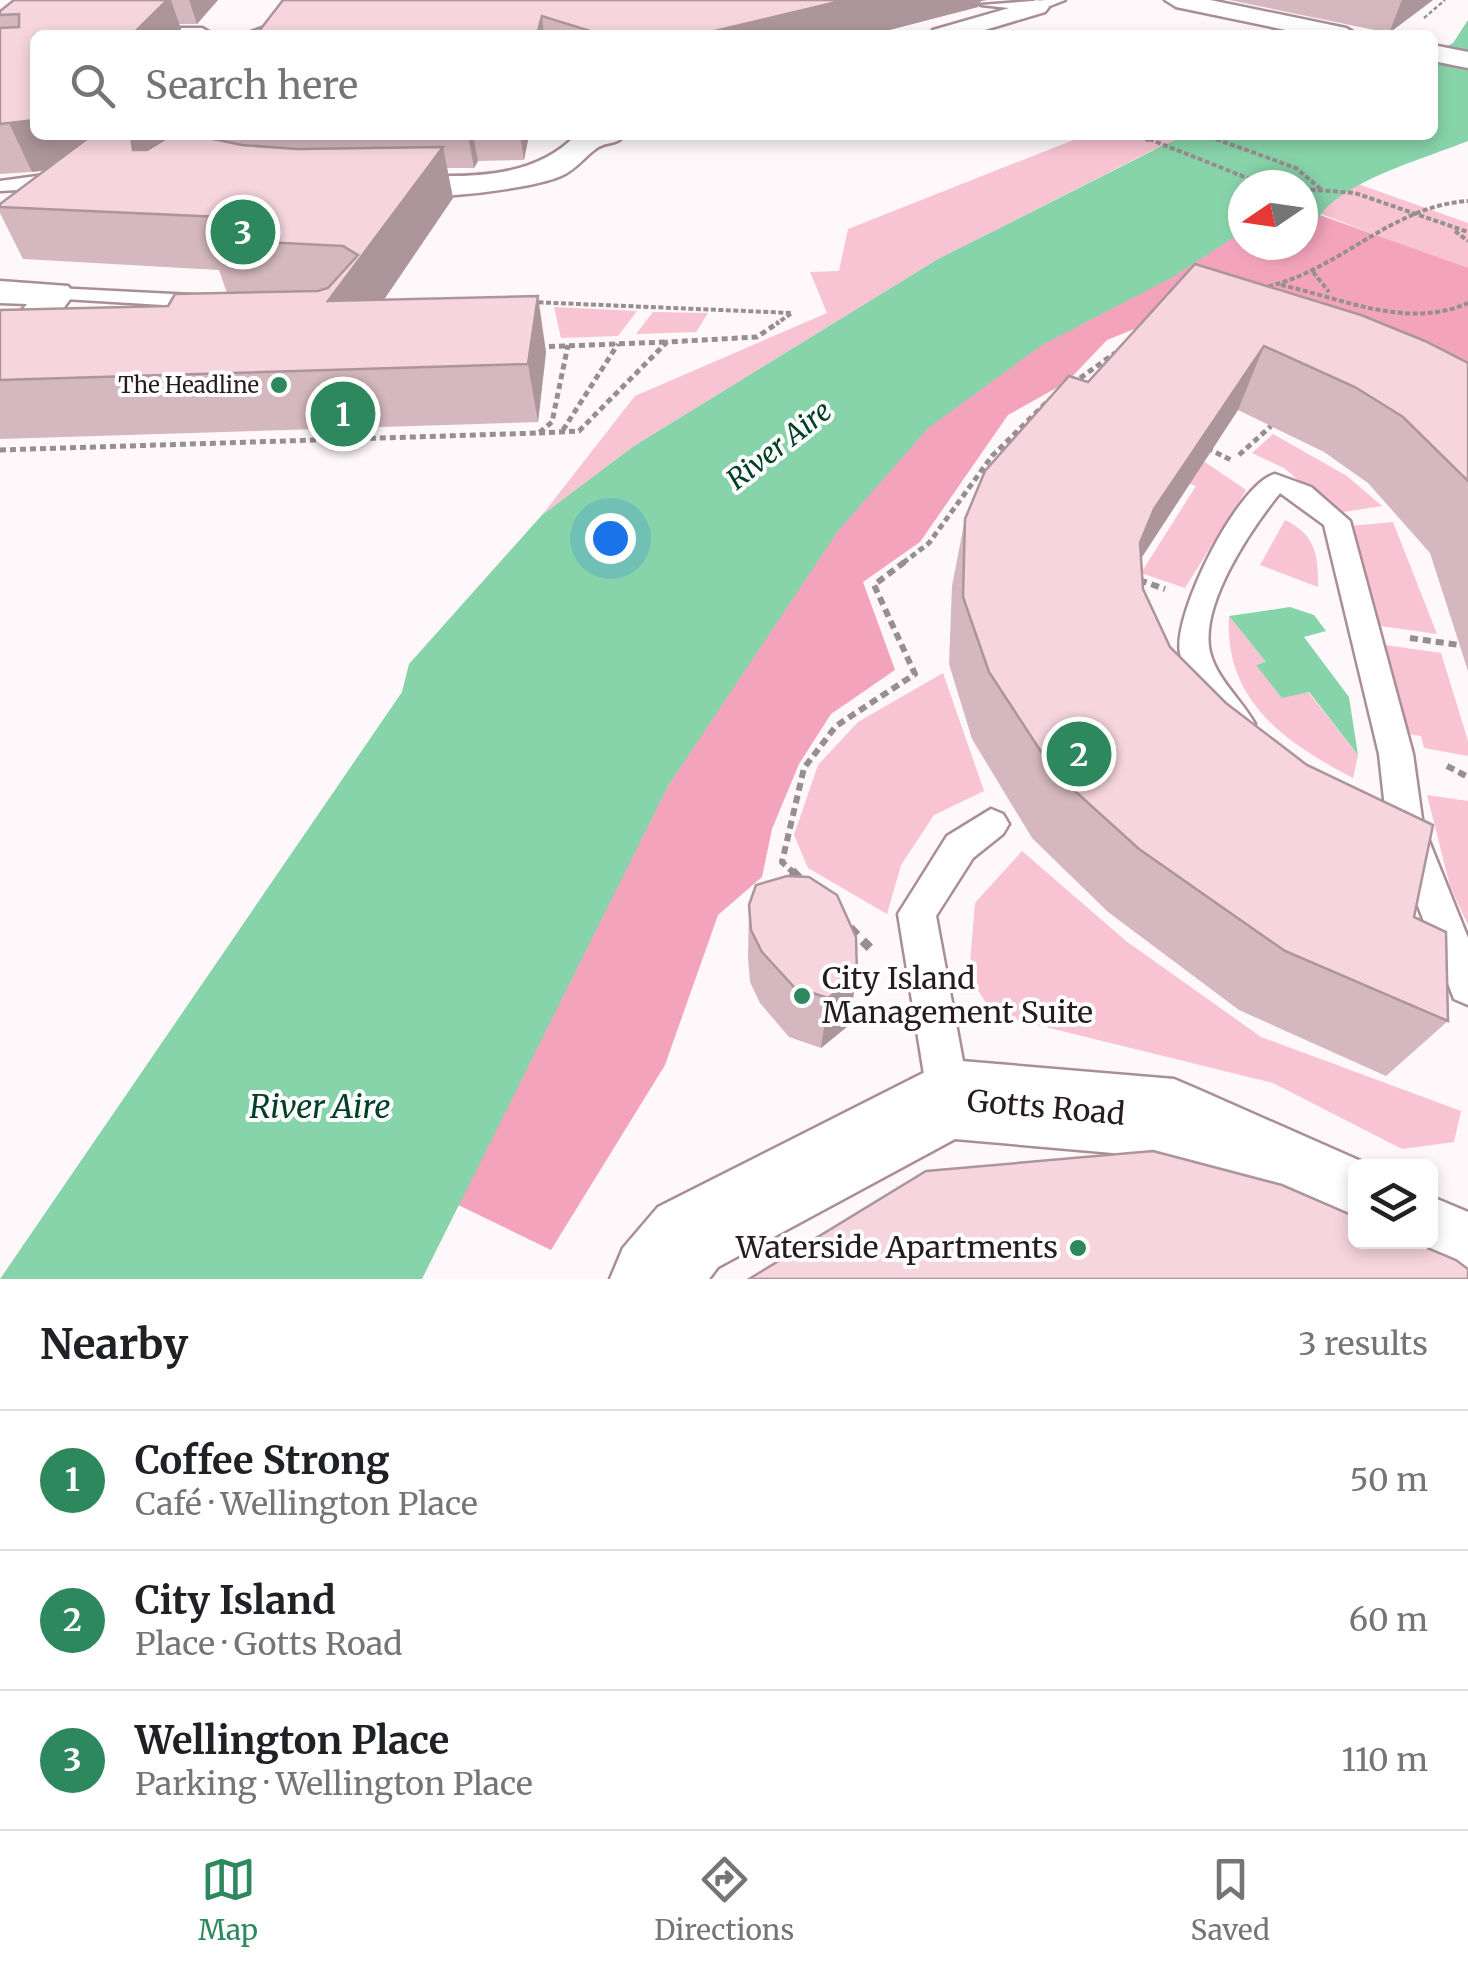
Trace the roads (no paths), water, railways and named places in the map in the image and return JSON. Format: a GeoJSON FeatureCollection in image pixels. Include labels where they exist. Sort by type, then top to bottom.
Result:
{"type":"FeatureCollection","features":[{"type":"Feature","properties":{"kind":"street"},"geometry":{"type":"LineString","coordinates":[[1178,0],[1322,30]]}},
{"type":"Feature","properties":{"kind":"street"},"geometry":{"type":"LineString","coordinates":[[959,30],[1048,3]]}},
{"type":"Feature","properties":{"kind":"street"},"geometry":{"type":"LineString","coordinates":[[1438,54],[1468,60]]}},
{"type":"Feature","properties":{"kind":"street"},"geometry":{"type":"LineString","coordinates":[[345,184],[480,195],[562,167],[591,140]]}},
{"type":"Feature","properties":{"kind":"street"},"geometry":{"type":"LineString","coordinates":[[0,292],[55,294]]}},
{"type":"Feature","properties":{"kind":"street"},"geometry":{"type":"LineString","coordinates":[[0,364],[55,294]]}},
{"type":"Feature","properties":{"kind":"street","name":"Gotts Road"},"geometry":{"type":"LineString","coordinates":[[654,1279],[688,1236],[949,1098],[1174,1120],[1348,1198]]}},
{"type":"Feature","properties":{"kind":"street"},"geometry":{"type":"LineString","coordinates":[[1438,1243],[1468,1260]]}},
{"type":"Feature","properties":{"kind":"lane"},"geometry":{"type":"LineString","coordinates":[[987,4],[1048,3]]}},
{"type":"Feature","properties":{"kind":"lane"},"geometry":{"type":"LineString","coordinates":[[263,30],[313,10]]}},
{"type":"Feature","properties":{"kind":"lane"},"geometry":{"type":"LineString","coordinates":[[0,186],[57,182],[88,166]]}},
{"type":"Feature","properties":{"kind":"lane"},"geometry":{"type":"LineString","coordinates":[[55,294],[226,303]]}},
{"type":"Feature","properties":{"kind":"lane"},"geometry":{"type":"LineString","coordinates":[[1264,746],[1248,734],[1219,698],[1193,648],[1199,602],[1258,502],[1275,482],[1302,493],[1337,521],[1396,754],[1389,819],[1468,986]]}},
{"type":"Feature","properties":{"kind":"lane"},"geometry":{"type":"LineString","coordinates":[[949,1098],[917,914],[960,847],[992,824]]}},
{"type":"Feature","properties":{"kind":"water","name":"River Aire"},"geometry":{"type":"Polygon","coordinates":[[[1468,20],[1468,141],[1362,183],[1327,207],[1318,220],[1318,170],[1228,170],[1228,241],[1173,277],[1042,345],[927,429],[838,531],[668,786],[422,1279],[0,1279],[402,692],[409,664],[542,515],[634,446],[938,259],[1176,140],[1438,140],[1438,51],[1453,43],[1468,20]]]}},
{"type":"Feature","properties":{"kind":"water"},"geometry":{"type":"Polygon","coordinates":[[[1290,607],[1314,615],[1326,631],[1304,637],[1349,697],[1358,755],[1309,692],[1282,698],[1256,665],[1266,662],[1229,616],[1290,607]]]}},
{"type":"Feature","properties":{"kind":"place","name":"Wellington Place"},"geometry":{"type":"Point","coordinates":[243,232]}},
{"type":"Feature","properties":{"kind":"place","name":"The Headline"},"geometry":{"type":"Point","coordinates":[279,385]}},
{"type":"Feature","properties":{"kind":"place","name":"Coffee Strong"},"geometry":{"type":"Point","coordinates":[343,414]}},
{"type":"Feature","properties":{"kind":"place","name":"City Island"},"geometry":{"type":"Point","coordinates":[1079,754]}},
{"type":"Feature","properties":{"kind":"place","name":"City Island Management Suite"},"geometry":{"type":"Point","coordinates":[802,996]}},
{"type":"Feature","properties":{"kind":"place","name":"Waterside Apartments"},"geometry":{"type":"Point","coordinates":[1078,1248]}}]}
